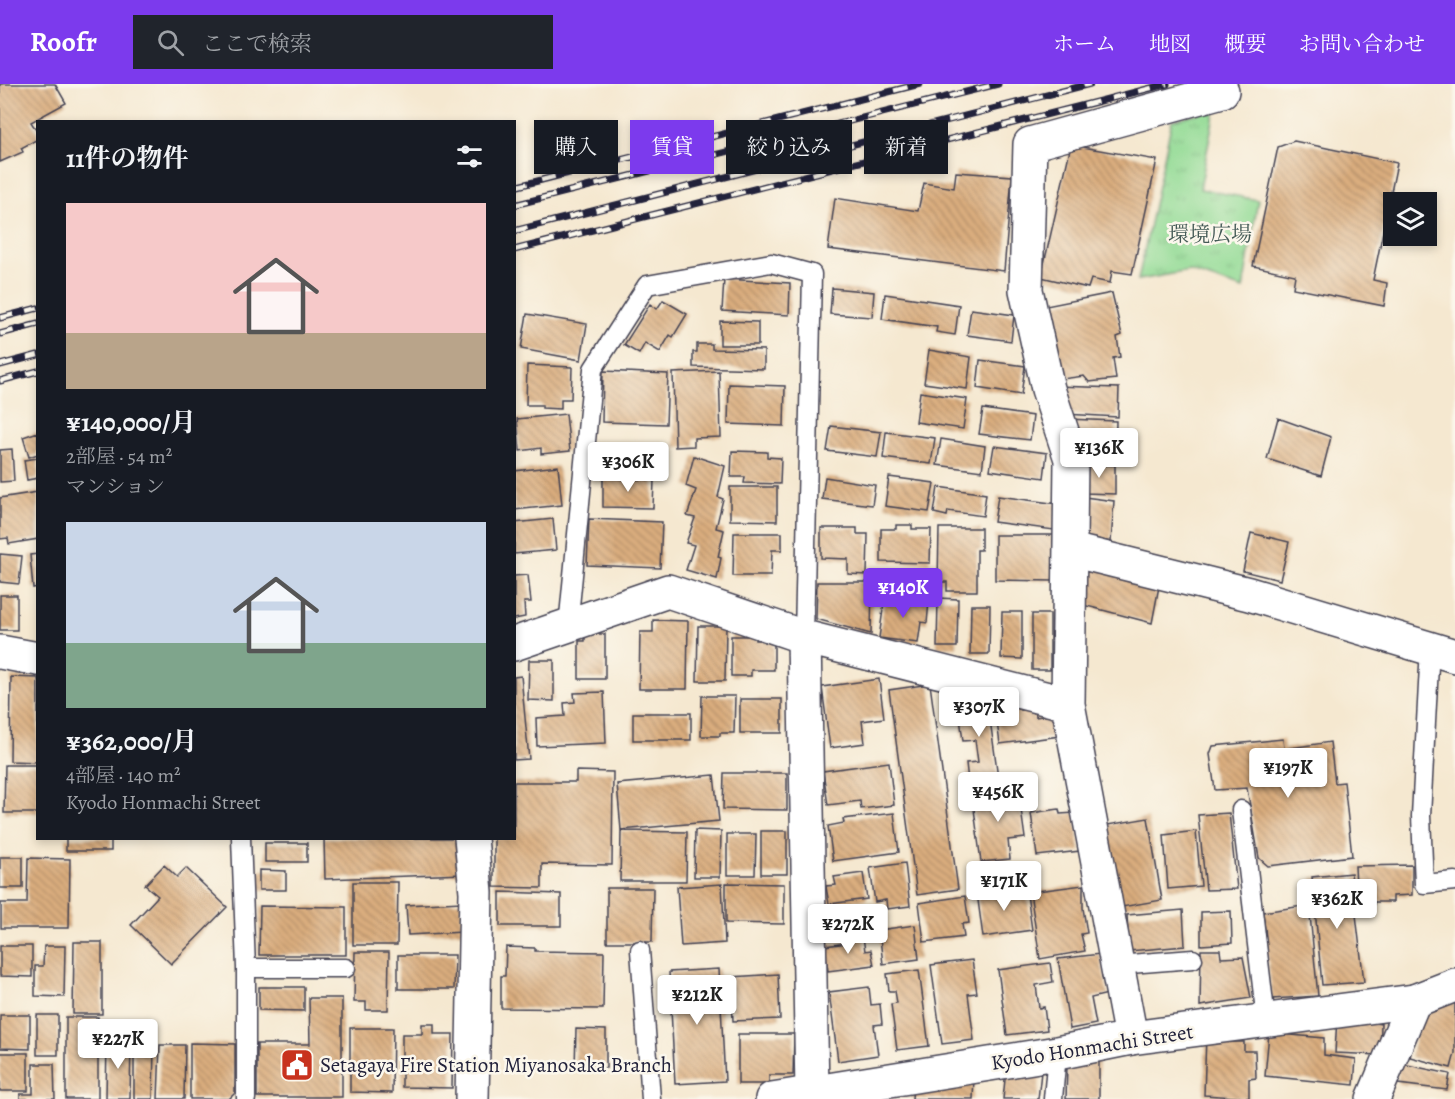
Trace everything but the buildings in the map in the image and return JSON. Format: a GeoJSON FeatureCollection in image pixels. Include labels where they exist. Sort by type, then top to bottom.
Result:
{"type":"FeatureCollection","features":[{"type":"Feature","properties":{"kind":"street"},"geometry":{"type":"LineString","coordinates":[[1131,1038],[1068,704],[1071,459],[1048,390],[1026,291],[1030,144],[1222,91]]}},
{"type":"Feature","properties":{"kind":"street"},"geometry":{"type":"LineString","coordinates":[[1071,550],[1250,594],[1442,652]]}},
{"type":"Feature","properties":{"kind":"street"},"geometry":{"type":"LineString","coordinates":[[516,643],[668,591],[804,637],[1068,704]]}},
{"type":"Feature","properties":{"kind":"street"},"geometry":{"type":"LineString","coordinates":[[804,637],[812,1096]]}},
{"type":"Feature","properties":{"kind":"street"},"geometry":{"type":"LineString","coordinates":[[0,652],[36,659]]}},
{"type":"Feature","properties":{"kind":"street"},"geometry":{"type":"LineString","coordinates":[[471,840],[476,892],[472,1099]]}},
{"type":"Feature","properties":{"kind":"street","name":"Kyodo Honmachi Street"},"geometry":{"type":"LineString","coordinates":[[772,1099],[812,1096],[1131,1038],[1414,1001],[1455,985]]}},
{"type":"Feature","properties":{"kind":"street"},"geometry":{"type":"LineString","coordinates":[[1372,1099],[1414,1001]]}},
{"type":"Feature","properties":{"kind":"lane"},"geometry":{"type":"LineString","coordinates":[[568,627],[593,369],[647,285],[771,263],[812,274],[804,637]]}},
{"type":"Feature","properties":{"kind":"lane"},"geometry":{"type":"LineString","coordinates":[[1442,652],[1421,816],[1424,884],[1455,881]]}},
{"type":"Feature","properties":{"kind":"lane"},"geometry":{"type":"LineString","coordinates":[[1241,810],[1266,1020]]}},
{"type":"Feature","properties":{"kind":"lane"},"geometry":{"type":"LineString","coordinates":[[242,840],[246,968],[246,1099]]}},
{"type":"Feature","properties":{"kind":"lane"},"geometry":{"type":"LineString","coordinates":[[640,950],[651,1099]]}},
{"type":"Feature","properties":{"kind":"lane"},"geometry":{"type":"LineString","coordinates":[[1117,965],[1193,959]]}},
{"type":"Feature","properties":{"kind":"lane"},"geometry":{"type":"LineString","coordinates":[[246,968],[346,968]]}},
{"type":"Feature","properties":{"kind":"lane"},"geometry":{"type":"LineString","coordinates":[[1053,1099],[1057,1053]]}},
{"type":"Feature","properties":{"kind":"green space","name":"環境広場"},"geometry":{"type":"Polygon","coordinates":[[[1215,109],[1200,189],[1258,200],[1243,289],[1189,271],[1138,280],[1172,120],[1215,109]]]}},
{"type":"Feature","properties":{"kind":"railway"},"geometry":{"type":"LineString","coordinates":[[516,186],[920,84]]}},
{"type":"Feature","properties":{"kind":"railway"},"geometry":{"type":"LineString","coordinates":[[516,204],[998,84]]}},
{"type":"Feature","properties":{"kind":"railway"},"geometry":{"type":"LineString","coordinates":[[516,230],[1090,84]]}},
{"type":"Feature","properties":{"kind":"railway"},"geometry":{"type":"LineString","coordinates":[[516,249],[1167,84]]}},
{"type":"Feature","properties":{"kind":"railway"},"geometry":{"type":"LineString","coordinates":[[0,318],[36,309]]}},
{"type":"Feature","properties":{"kind":"railway"},"geometry":{"type":"LineString","coordinates":[[0,334],[36,325]]}},
{"type":"Feature","properties":{"kind":"railway"},"geometry":{"type":"LineString","coordinates":[[0,365],[36,356]]}},
{"type":"Feature","properties":{"kind":"railway"},"geometry":{"type":"LineString","coordinates":[[0,381],[36,372]]}},
{"type":"Feature","properties":{"kind":"place","name":"Setagaya Fire Station Miyanosaka Branch"},"geometry":{"type":"Point","coordinates":[297,1065]}}]}
